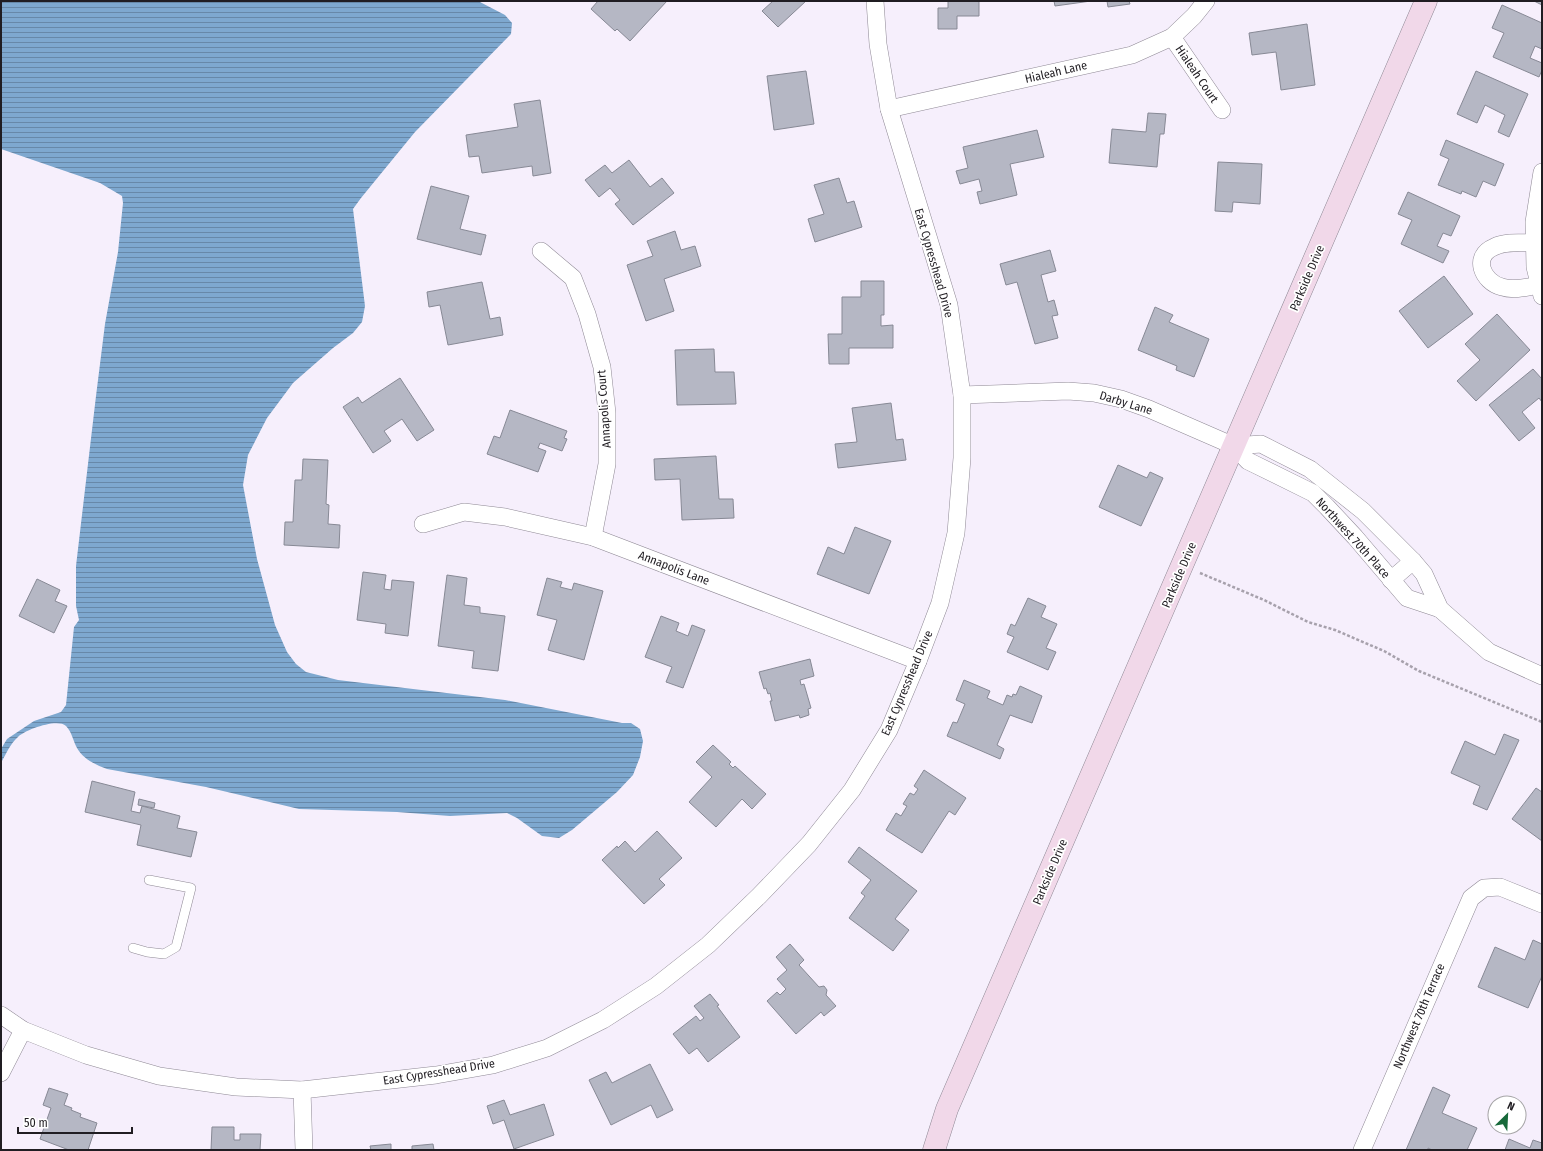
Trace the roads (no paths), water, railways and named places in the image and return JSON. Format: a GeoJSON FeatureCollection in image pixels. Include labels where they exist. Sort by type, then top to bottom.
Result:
{"type":"FeatureCollection","features":[{"type":"Feature","properties":{"kind":"street","name":"East Cypresshead Drive"},"geometry":{"type":"LineString","coordinates":[[1,1015],[23,1030],[86,1055],[159,1076],[236,1087],[302,1090],[436,1075],[493,1065],[547,1048],[602,1020],[656,986],[714,940],[759,896],[819,832],[852,790],[889,730],[918,660],[940,602],[956,533],[962,458],[962,395],[949,305],[889,109],[878,44],[875,1]]}},
{"type":"Feature","properties":{"kind":"street","name":"Hialeah Lane"},"geometry":{"type":"LineString","coordinates":[[889,109],[1132,55],[1172,37],[1194,16],[1206,1]]}},
{"type":"Feature","properties":{"kind":"street","name":"Parkside Drive"},"geometry":{"type":"LineString","coordinates":[[934,1150],[947,1109],[1426,1]]}},
{"type":"Feature","properties":{"kind":"street","name":"Hialeah Court"},"geometry":{"type":"LineString","coordinates":[[1172,37],[1222,110]]}},
{"type":"Feature","properties":{"kind":"street"},"geometry":{"type":"LineString","coordinates":[[1534,242],[1504,244],[1493,247],[1487,252],[1483,259],[1482,268],[1484,275],[1491,282],[1503,288],[1541,290],[1535,267],[1534,222],[1542,172]]}},
{"type":"Feature","properties":{"kind":"street","name":"Annapolis Court"},"geometry":{"type":"LineString","coordinates":[[541,251],[573,278],[587,314],[602,367],[607,413],[607,464],[593,537]]}},
{"type":"Feature","properties":{"kind":"street","name":"Darby Lane"},"geometry":{"type":"LineString","coordinates":[[962,395],[1068,391],[1094,393],[1121,399],[1149,409],[1234,446]]}},
{"type":"Feature","properties":{"kind":"street","name":"Northwest 70th Place"},"geometry":{"type":"LineString","coordinates":[[1234,446],[1261,444],[1310,469],[1376,523],[1413,561],[1424,574],[1440,609]]}},
{"type":"Feature","properties":{"kind":"street","name":"Northwest 70th Place"},"geometry":{"type":"LineString","coordinates":[[1234,446],[1248,460],[1313,493],[1358,541],[1407,598],[1440,609],[1489,652],[1542,676]]}},
{"type":"Feature","properties":{"kind":"street","name":"Annapolis Lane"},"geometry":{"type":"LineString","coordinates":[[424,524],[464,512],[506,517],[593,537],[918,660]]}},
{"type":"Feature","properties":{"kind":"street"},"geometry":{"type":"LineString","coordinates":[[1358,541],[1376,523]]}},
{"type":"Feature","properties":{"kind":"street"},"geometry":{"type":"LineString","coordinates":[[1391,580],[1413,561]]}},
{"type":"Feature","properties":{"kind":"street","name":"Northwest 70th Terrace"},"geometry":{"type":"LineString","coordinates":[[1362,1150],[1471,898],[1484,888],[1500,887],[1542,904]]}},
{"type":"Feature","properties":{"kind":"street"},"geometry":{"type":"LineString","coordinates":[[1,1073],[23,1030]]}},
{"type":"Feature","properties":{"kind":"street"},"geometry":{"type":"LineString","coordinates":[[302,1090],[304,1150]]}},
{"type":"Feature","properties":{"kind":"lane"},"geometry":{"type":"LineString","coordinates":[[133,948],[147,952],[164,954],[176,947],[191,888],[149,880]]}},
{"type":"Feature","properties":{"kind":"water"},"geometry":{"type":"Polygon","coordinates":[[[1,1],[478,1],[505,15],[512,23],[511,34],[415,132],[353,209],[365,306],[362,322],[353,333],[333,348],[293,383],[267,418],[248,455],[243,485],[257,559],[275,625],[287,652],[296,664],[306,672],[338,680],[505,700],[622,723],[631,723],[640,729],[643,741],[640,757],[633,775],[617,792],[572,830],[559,838],[542,836],[517,818],[507,813],[450,816],[397,812],[299,809],[206,787],[107,769],[86,758],[77,748],[68,728],[62,724],[56,723],[34,728],[22,734],[8,749],[1,763],[1,749],[7,739],[34,721],[61,712],[66,705],[74,627],[79,620],[76,606],[76,566],[105,324],[118,252],[123,203],[122,196],[100,183],[1,149],[1,1]]]}}]}
